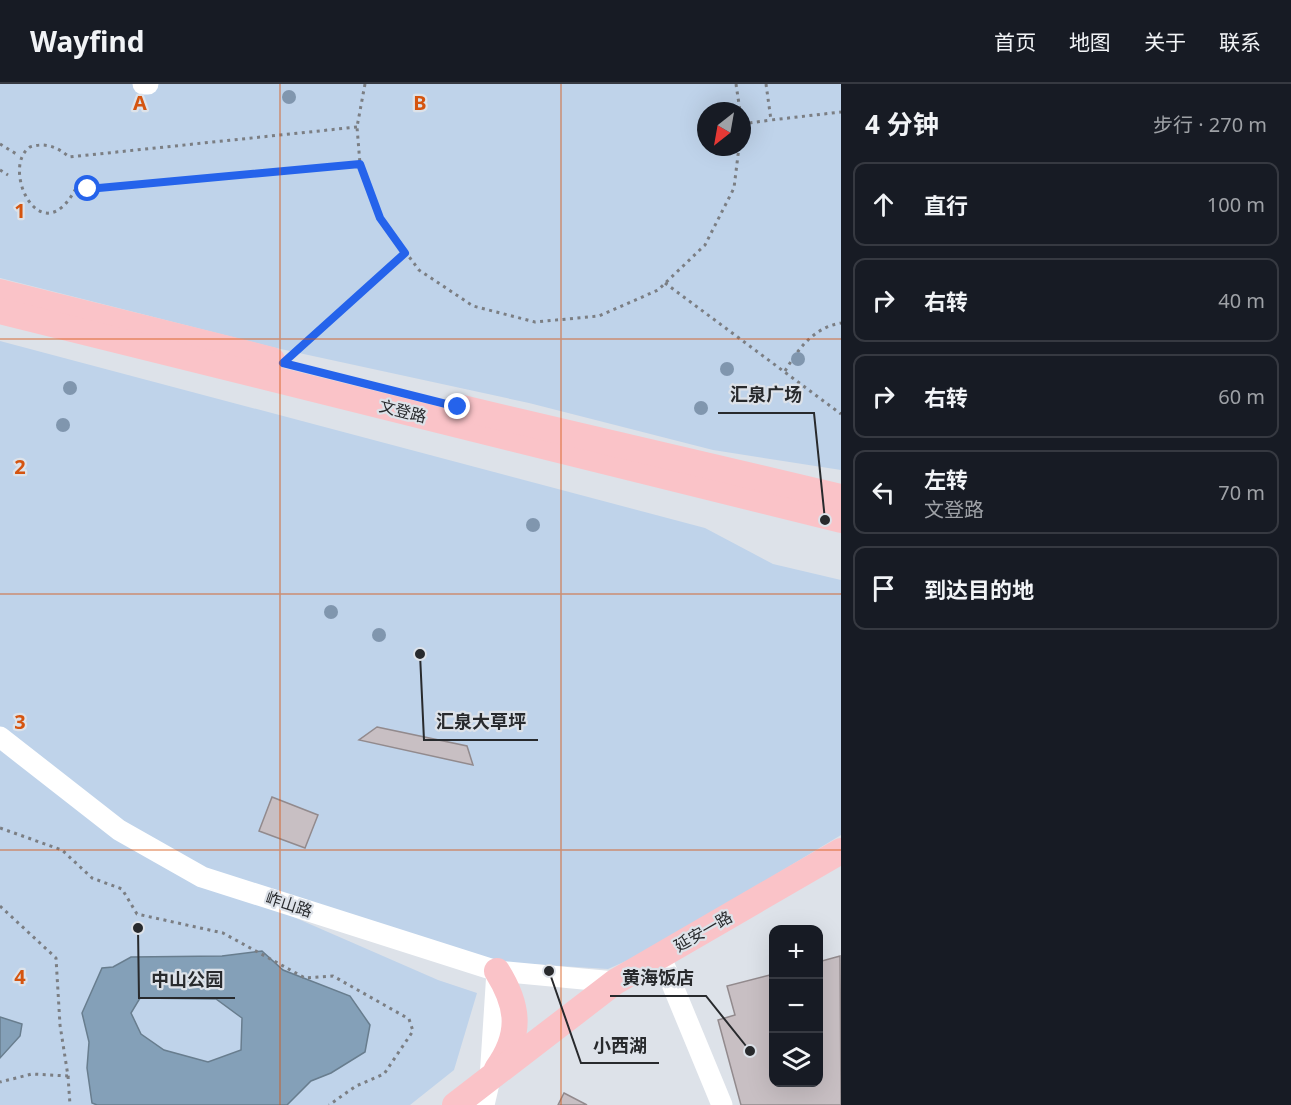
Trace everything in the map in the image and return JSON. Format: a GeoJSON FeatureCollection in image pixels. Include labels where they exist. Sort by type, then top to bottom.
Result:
{"type":"FeatureCollection","features":[{"type":"Feature","properties":{"kind":"main road","name":"文登路"},"geometry":{"type":"LineString","coordinates":[[0,292],[283,363],[841,497]]}},
{"type":"Feature","properties":{"kind":"main road","name":"文登路"},"geometry":{"type":"LineString","coordinates":[[0,311],[841,520]]}},
{"type":"Feature","properties":{"kind":"main road","name":"延安一路"},"geometry":{"type":"LineString","coordinates":[[455,1105],[615,982],[841,851]]}},
{"type":"Feature","properties":{"kind":"main road"},"geometry":{"type":"LineString","coordinates":[[490,1079],[510,1050],[516,1021],[510,990],[497,970]]}},
{"type":"Feature","properties":{"kind":"street"},"geometry":{"type":"LineString","coordinates":[[142,84],[148,84]]}},
{"type":"Feature","properties":{"kind":"street","name":"岞山路"},"geometry":{"type":"LineString","coordinates":[[0,737],[119,830],[202,877],[497,970],[615,982]]}},
{"type":"Feature","properties":{"kind":"street"},"geometry":{"type":"LineString","coordinates":[[660,955],[722,1105]]}},
{"type":"Feature","properties":{"kind":"street"},"geometry":{"type":"LineString","coordinates":[[484,1105],[490,1079]]}},
{"type":"Feature","properties":{"kind":"path"},"geometry":{"type":"LineString","coordinates":[[365,84],[357,127],[360,164],[380,218],[419,270],[472,306],[535,322],[599,316],[658,290],[705,245],[734,188],[738,156]]}},
{"type":"Feature","properties":{"kind":"path"},"geometry":{"type":"LineString","coordinates":[[736,84],[739,102]]}},
{"type":"Feature","properties":{"kind":"path"},"geometry":{"type":"LineString","coordinates":[[766,84],[771,120]]}},
{"type":"Feature","properties":{"kind":"path"},"geometry":{"type":"LineString","coordinates":[[751,123],[841,112]]}},
{"type":"Feature","properties":{"kind":"path"},"geometry":{"type":"LineString","coordinates":[[9,186],[8,175],[18,155],[37,145],[60,149],[69,157],[357,127]]}},
{"type":"Feature","properties":{"kind":"path"},"geometry":{"type":"LineString","coordinates":[[0,144],[18,155]]}},
{"type":"Feature","properties":{"kind":"path"},"geometry":{"type":"LineString","coordinates":[[30,210],[40,213],[61,207],[75,190],[360,164]]}},
{"type":"Feature","properties":{"kind":"path"},"geometry":{"type":"LineString","coordinates":[[0,170],[8,175]]}},
{"type":"Feature","properties":{"kind":"path"},"geometry":{"type":"LineString","coordinates":[[283,363],[405,253]]}},
{"type":"Feature","properties":{"kind":"path"},"geometry":{"type":"LineString","coordinates":[[665,283],[841,414]]}},
{"type":"Feature","properties":{"kind":"path"},"geometry":{"type":"LineString","coordinates":[[785,371],[798,349],[824,326],[841,323]]}},
{"type":"Feature","properties":{"kind":"path"},"geometry":{"type":"LineString","coordinates":[[0,828],[62,850],[92,878],[122,889],[137,914],[223,933],[305,978],[333,976],[410,1019],[413,1031],[384,1074],[356,1086],[329,1105]]}},
{"type":"Feature","properties":{"kind":"path"},"geometry":{"type":"LineString","coordinates":[[0,906],[56,958],[60,1025],[70,1105]]}},
{"type":"Feature","properties":{"kind":"path"},"geometry":{"type":"LineString","coordinates":[[0,1082],[32,1074],[68,1076]]}},
{"type":"Feature","properties":{"kind":"shaded area"},"geometry":{"type":"Polygon","coordinates":[[[0,84],[841,84],[841,470],[713,450],[529,403],[276,348],[0,278],[0,84]]]}},
{"type":"Feature","properties":{"kind":"shaded area"},"geometry":{"type":"Polygon","coordinates":[[[0,341],[705,528],[773,564],[841,580],[841,835],[651,950],[608,969],[494,962],[203,869],[116,819],[0,728],[0,341]]]}},
{"type":"Feature","properties":{"kind":"shaded area"},"geometry":{"type":"Polygon","coordinates":[[[0,737],[202,877],[438,980],[477,993],[454,1070],[410,1105],[0,1105],[0,737]]]}},
{"type":"Feature","properties":{"kind":"shaded area"},"geometry":{"type":"Polygon","coordinates":[[[262,951],[283,970],[350,996],[370,1025],[365,1052],[331,1073],[311,1081],[287,1105],[97,1105],[92,1103],[87,1068],[89,1042],[82,1013],[102,968],[113,967],[131,957],[222,956],[262,951]],[[140,998],[131,1013],[141,1034],[164,1050],[208,1062],[241,1050],[242,1018],[216,999],[140,998]]]}},
{"type":"Feature","properties":{"kind":"shaded area"},"geometry":{"type":"Polygon","coordinates":[[[0,1017],[22,1024],[20,1036],[0,1058],[0,1017]]]}},
{"type":"Feature","properties":{"kind":"building"},"geometry":{"type":"Polygon","coordinates":[[[377,727],[467,746],[473,765],[359,740],[377,727]]]}},
{"type":"Feature","properties":{"kind":"building"},"geometry":{"type":"Polygon","coordinates":[[[272,797],[318,815],[305,848],[259,831],[272,797]]]}},
{"type":"Feature","properties":{"kind":"building"},"geometry":{"type":"Polygon","coordinates":[[[840,956],[841,1105],[741,1105],[718,1020],[735,1015],[727,986],[769,975],[769,1087],[823,1087],[823,961],[840,956]]]}},
{"type":"Feature","properties":{"kind":"building"},"geometry":{"type":"Polygon","coordinates":[[[564,1093],[587,1105],[558,1105],[564,1093]]]}},
{"type":"Feature","properties":{"kind":"place","name":"汇泉广场"},"geometry":{"type":"Point","coordinates":[825,520]}},
{"type":"Feature","properties":{"kind":"place","name":"汇泉大草坪"},"geometry":{"type":"Point","coordinates":[420,654]}},
{"type":"Feature","properties":{"kind":"place","name":"中山公园"},"geometry":{"type":"Point","coordinates":[138,928]}},
{"type":"Feature","properties":{"kind":"place","name":"小西湖"},"geometry":{"type":"Point","coordinates":[549,971]}},
{"type":"Feature","properties":{"kind":"place","name":"黄海饭店"},"geometry":{"type":"Point","coordinates":[750,1051]}},
{"type":"Feature","properties":{"kind":"route"},"geometry":{"type":"LineString","coordinates":[[88,189],[360,164],[380,218],[405,253],[283,363],[458,407]]}}]}
